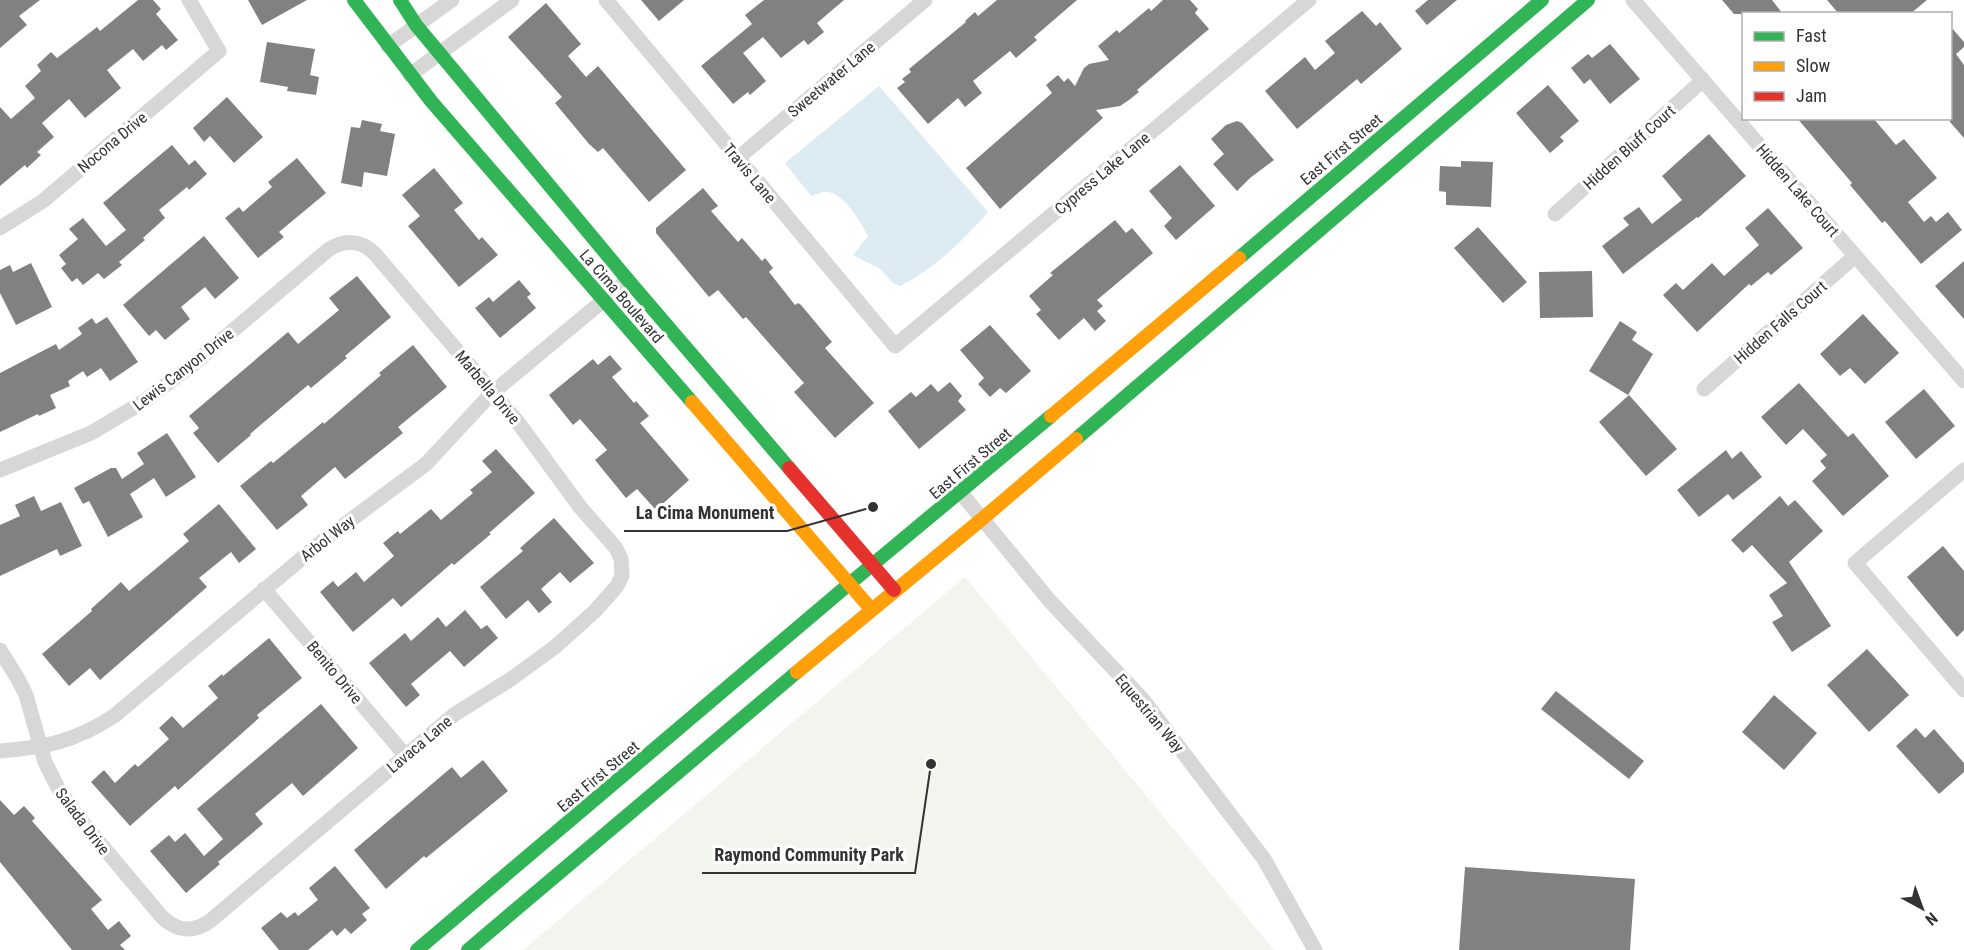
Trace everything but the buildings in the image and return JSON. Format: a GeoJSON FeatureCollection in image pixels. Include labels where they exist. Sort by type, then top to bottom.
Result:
{"type":"FeatureCollection","features":[{"type":"Feature","properties":{"kind":"main road","name":"La Cima Boulevard"},"geometry":{"type":"LineString","coordinates":[[354,0],[431,101],[870,609]]}},
{"type":"Feature","properties":{"kind":"main road","name":"La Cima Boulevard"},"geometry":{"type":"LineString","coordinates":[[400,0],[417,25],[628,280],[894,590]]}},
{"type":"Feature","properties":{"kind":"main road","name":"East First Street"},"geometry":{"type":"LineString","coordinates":[[417,950],[848,585],[962,493],[1542,0]]}},
{"type":"Feature","properties":{"kind":"main road"},"geometry":{"type":"LineString","coordinates":[[468,950],[870,609],[982,519],[1588,0]]}},
{"type":"Feature","properties":{"kind":"street","name":"Nocona Drive"},"geometry":{"type":"LineString","coordinates":[[0,228],[43,201],[219,51],[189,0]]}},
{"type":"Feature","properties":{"kind":"street"},"geometry":{"type":"LineString","coordinates":[[388,46],[452,0]]}},
{"type":"Feature","properties":{"kind":"street"},"geometry":{"type":"LineString","coordinates":[[410,75],[512,0]]}},
{"type":"Feature","properties":{"kind":"street","name":"Travis Lane"},"geometry":{"type":"LineString","coordinates":[[606,0],[895,346]]}},
{"type":"Feature","properties":{"kind":"street","name":"Sweetwater Lane"},"geometry":{"type":"LineString","coordinates":[[738,158],[925,0]]}},
{"type":"Feature","properties":{"kind":"street","name":"Cypress Lake Lane"},"geometry":{"type":"LineString","coordinates":[[895,346],[1310,0]]}},
{"type":"Feature","properties":{"kind":"street","name":"Hidden Lake Court"},"geometry":{"type":"LineString","coordinates":[[1633,0],[1964,381]]}},
{"type":"Feature","properties":{"kind":"street","name":"Hidden Bluff Court"},"geometry":{"type":"LineString","coordinates":[[1555,214],[1703,80]]}},
{"type":"Feature","properties":{"kind":"street","name":"Marbella Drive"},"geometry":{"type":"LineString","coordinates":[[348,242],[359,243],[372,250],[526,432],[580,507],[616,548]]}},
{"type":"Feature","properties":{"kind":"street","name":"Lewis Canyon Drive"},"geometry":{"type":"LineString","coordinates":[[0,470],[91,433],[143,402],[191,366],[328,250],[338,244],[348,242]]}},
{"type":"Feature","properties":{"kind":"street","name":"Hidden Falls Court"},"geometry":{"type":"LineString","coordinates":[[1704,389],[1855,256]]}},
{"type":"Feature","properties":{"kind":"street","name":"Arbol Way"},"geometry":{"type":"LineString","coordinates":[[0,751],[40,747],[86,732],[114,716],[325,538],[426,464],[493,393],[628,280]]}},
{"type":"Feature","properties":{"kind":"street"},"geometry":{"type":"LineString","coordinates":[[1964,470],[1855,563],[1964,690]]}},
{"type":"Feature","properties":{"kind":"street","name":"Equestrian Way"},"geometry":{"type":"LineString","coordinates":[[962,493],[1049,600],[1151,711],[1264,859],[1315,950]]}},
{"type":"Feature","properties":{"kind":"street","name":"Lavaca Lane"},"geometry":{"type":"LineString","coordinates":[[190,929],[200,927],[210,921],[455,714],[533,664],[595,611],[620,581],[622,564],[616,548]]}},
{"type":"Feature","properties":{"kind":"street","name":"Benito Drive"},"geometry":{"type":"LineString","coordinates":[[264,589],[405,755]]}},
{"type":"Feature","properties":{"kind":"street","name":"Salada Drive"},"geometry":{"type":"LineString","coordinates":[[0,650],[26,695],[40,747],[55,783],[76,816],[162,917],[174,926],[190,929]]}},
{"type":"Feature","properties":{"kind":"shaded area"},"geometry":{"type":"Polygon","coordinates":[[[879,86],[988,212],[948,253],[925,271],[900,286],[893,283],[880,269],[853,255],[868,236],[856,215],[844,201],[831,193],[823,192],[811,196],[785,163],[879,86]]]}},
{"type":"Feature","properties":{"kind":"shaded area"},"geometry":{"type":"Polygon","coordinates":[[[965,577],[1274,950],[523,950],[965,577]]]}},
{"type":"Feature","properties":{"kind":"traffic: fast"},"geometry":{"type":"LineString","coordinates":[[354,0],[431,101],[692,402]]}},
{"type":"Feature","properties":{"kind":"traffic: fast"},"geometry":{"type":"LineString","coordinates":[[400,0],[416,25],[628,280],[789,468]]}},
{"type":"Feature","properties":{"kind":"traffic: fast"},"geometry":{"type":"LineString","coordinates":[[1239,258],[1542,0]]}},
{"type":"Feature","properties":{"kind":"traffic: fast"},"geometry":{"type":"LineString","coordinates":[[1076,439],[1588,0]]}},
{"type":"Feature","properties":{"kind":"traffic: fast"},"geometry":{"type":"LineString","coordinates":[[417,950],[1051,416]]}},
{"type":"Feature","properties":{"kind":"traffic: fast"},"geometry":{"type":"LineString","coordinates":[[468,950],[797,672]]}},
{"type":"Feature","properties":{"kind":"traffic: slow"},"geometry":{"type":"LineString","coordinates":[[1051,416],[1239,258]]}},
{"type":"Feature","properties":{"kind":"traffic: slow"},"geometry":{"type":"LineString","coordinates":[[692,402],[871,609]]}},
{"type":"Feature","properties":{"kind":"traffic: slow"},"geometry":{"type":"LineString","coordinates":[[797,672],[1076,439]]}},
{"type":"Feature","properties":{"kind":"traffic: jam"},"geometry":{"type":"LineString","coordinates":[[789,468],[894,590]]}},
{"type":"Feature","properties":{"kind":"place","name":"La Cima Monument"},"geometry":{"type":"Point","coordinates":[873,507]}},
{"type":"Feature","properties":{"kind":"place","name":"Raymond Community Park"},"geometry":{"type":"Point","coordinates":[931,764]}}]}
